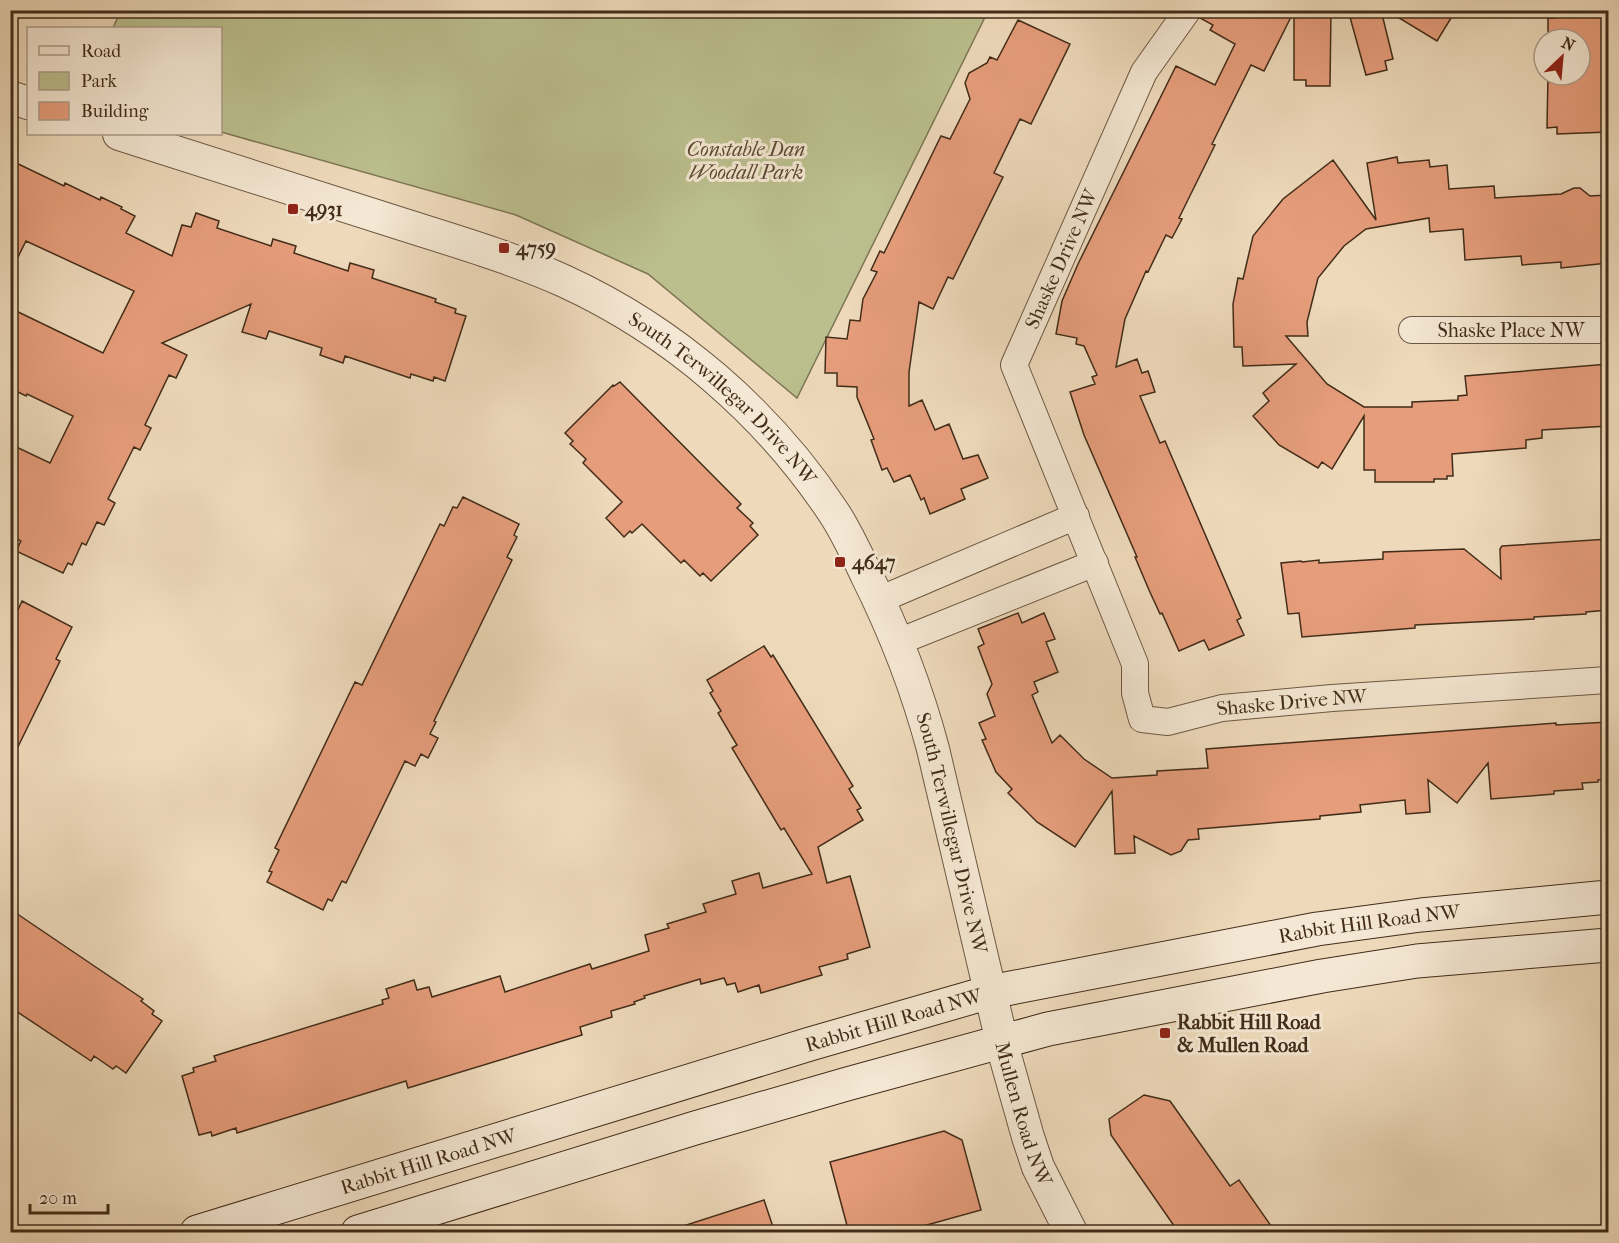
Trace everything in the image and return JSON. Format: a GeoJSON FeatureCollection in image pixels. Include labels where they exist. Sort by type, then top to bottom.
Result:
{"type":"FeatureCollection","features":[{"type":"Feature","properties":{"kind":"main road","name":"Rabbit Hill Road NW"},"geometry":{"type":"LineString","coordinates":[[197,1233],[810,1044],[990,992],[1317,929],[1421,915],[1608,897]]}},
{"type":"Feature","properties":{"kind":"main road"},"geometry":{"type":"LineString","coordinates":[[358,1233],[694,1128],[1002,1041],[1081,1022],[1322,976],[1417,961],[1608,945]]}},
{"type":"Feature","properties":{"kind":"street","name":"Shaske Drive NW"},"geometry":{"type":"LineString","coordinates":[[1188,10],[1144,72],[1014,365],[1136,664],[1135,693],[1142,719],[1168,722],[1222,708],[1332,698],[1608,680]]}},
{"type":"Feature","properties":{"kind":"street"},"geometry":{"type":"LineString","coordinates":[[10,97],[27,104]]}},
{"type":"Feature","properties":{"kind":"street","name":"South Terwillegar Drive NW"},"geometry":{"type":"LineString","coordinates":[[122,135],[510,260],[567,283],[660,335],[719,381],[772,434],[801,468],[834,514],[898,642],[922,705],[990,992]]}},
{"type":"Feature","properties":{"kind":"street","name":"Shaske Place NW"},"geometry":{"type":"LineString","coordinates":[[1412,330],[1608,330]]}},
{"type":"Feature","properties":{"kind":"street"},"geometry":{"type":"LineString","coordinates":[[879,600],[1076,516]]}},
{"type":"Feature","properties":{"kind":"street"},"geometry":{"type":"LineString","coordinates":[[898,642],[1095,563]]}},
{"type":"Feature","properties":{"kind":"street","name":"Mullen Road NW"},"geometry":{"type":"LineString","coordinates":[[990,992],[1038,1167],[1071,1233]]}},
{"type":"Feature","properties":{"kind":"green space","name":"Constable Dan Woodall Park"},"geometry":{"type":"Polygon","coordinates":[[[121,10],[988,11],[797,398],[648,274],[516,215],[222,132],[222,27],[113,27],[121,10]]]}},
{"type":"Feature","properties":{"kind":"building"},"geometry":{"type":"Polygon","coordinates":[[[1203,10],[1331,10],[1330,86],[1306,86],[1306,80],[1294,80],[1294,11],[1264,71],[1251,65],[1212,144],[1215,145],[1179,218],[1182,219],[1172,238],[1166,235],[1148,272],[1146,271],[1125,319],[1116,367],[1137,359],[1142,373],[1148,371],[1155,392],[1140,396],[1160,443],[1165,441],[1241,618],[1237,620],[1244,635],[1209,650],[1204,640],[1179,651],[1135,557],[1137,557],[1084,435],[1070,392],[1095,384],[1092,377],[1097,375],[1084,346],[1076,344],[1077,338],[1056,334],[1062,301],[1078,264],[1176,66],[1215,85],[1235,44],[1210,30],[1213,25],[1200,18],[1203,10]]]}},
{"type":"Feature","properties":{"kind":"building"},"geometry":{"type":"Polygon","coordinates":[[[1348,10],[1381,10],[1393,59],[1385,61],[1387,70],[1366,75],[1348,10]]]}},
{"type":"Feature","properties":{"kind":"building"},"geometry":{"type":"Polygon","coordinates":[[[1386,10],[1456,10],[1437,41],[1386,10]]]}},
{"type":"Feature","properties":{"kind":"building"},"geometry":{"type":"Polygon","coordinates":[[[1556,10],[1608,10],[1608,132],[1557,134],[1557,127],[1547,128],[1548,87],[1592,87],[1592,27],[1548,27],[1548,18],[1556,18],[1556,10]]]}},
{"type":"Feature","properties":{"kind":"building"},"geometry":{"type":"Polygon","coordinates":[[[1018,20],[1070,44],[1031,124],[1020,119],[994,173],[1003,177],[953,279],[948,277],[933,309],[919,302],[909,372],[909,406],[922,400],[935,430],[949,424],[963,459],[978,455],[988,478],[961,489],[965,499],[930,514],[924,498],[921,500],[910,475],[894,482],[887,468],[882,470],[871,440],[874,439],[857,397],[857,387],[837,386],[837,373],[825,373],[826,337],[847,339],[850,320],[860,321],[863,299],[877,272],[871,270],[880,251],[884,253],[941,136],[950,139],[970,99],[965,83],[969,73],[987,63],[990,57],[997,60],[1018,20]]]}},
{"type":"Feature","properties":{"kind":"building"},"geometry":{"type":"Polygon","coordinates":[[[1397,157],[1398,163],[1429,160],[1430,167],[1447,165],[1449,189],[1494,186],[1495,198],[1561,194],[1574,188],[1580,188],[1590,196],[1607,195],[1608,263],[1561,268],[1561,262],[1522,265],[1521,256],[1465,260],[1463,229],[1430,232],[1429,218],[1366,229],[1344,246],[1318,278],[1307,322],[1308,336],[1286,336],[1327,384],[1364,407],[1412,407],[1412,402],[1458,400],[1458,396],[1467,395],[1465,376],[1608,364],[1608,426],[1542,430],[1542,438],[1526,440],[1526,448],[1452,454],[1453,476],[1447,476],[1447,479],[1434,479],[1434,482],[1375,482],[1375,470],[1364,470],[1364,416],[1332,469],[1322,462],[1318,468],[1279,445],[1253,416],[1269,401],[1263,393],[1296,364],[1243,366],[1242,347],[1234,347],[1233,304],[1238,278],[1243,279],[1253,236],[1283,199],[1333,160],[1376,220],[1367,163],[1397,157]]]}},
{"type":"Feature","properties":{"kind":"building"},"geometry":{"type":"Polygon","coordinates":[[[10,160],[64,186],[65,183],[100,200],[101,197],[122,207],[121,209],[135,216],[126,233],[172,256],[182,225],[191,227],[196,213],[219,221],[217,228],[271,246],[273,239],[296,246],[294,253],[348,271],[350,263],[374,270],[372,278],[436,299],[435,302],[456,309],[455,313],[466,316],[445,381],[434,377],[433,381],[411,374],[410,378],[345,356],[343,363],[320,355],[322,348],[269,331],[266,339],[242,332],[251,304],[162,343],[187,355],[176,378],[169,375],[145,425],[151,428],[140,450],[134,447],[108,499],[115,503],[104,525],[97,522],[86,545],[82,543],[72,565],[68,563],[63,573],[16,551],[21,541],[10,535],[10,444],[50,463],[73,416],[10,388],[10,308],[103,353],[134,291],[26,241],[10,273],[10,160]]]}},
{"type":"Feature","properties":{"kind":"building"},"geometry":{"type":"Polygon","coordinates":[[[620,382],[741,504],[737,508],[753,523],[750,526],[758,535],[711,581],[703,573],[700,576],[684,560],[681,563],[642,524],[624,537],[606,518],[622,502],[583,463],[586,459],[570,444],[573,441],[565,433],[613,385],[620,382]]]}},
{"type":"Feature","properties":{"kind":"building"},"geometry":{"type":"Polygon","coordinates":[[[463,497],[519,524],[514,535],[517,537],[507,557],[512,560],[434,721],[436,722],[430,734],[438,738],[428,758],[421,754],[415,766],[405,761],[346,883],[342,881],[332,901],[328,899],[323,910],[267,882],[272,872],[269,871],[279,850],[275,848],[355,682],[362,685],[440,524],[444,526],[453,507],[457,508],[463,497]]]}},
{"type":"Feature","properties":{"kind":"building"},"geometry":{"type":"Polygon","coordinates":[[[1608,539],[1608,610],[1586,612],[1586,614],[1534,617],[1534,619],[1415,625],[1415,628],[1302,637],[1299,613],[1288,614],[1281,563],[1383,559],[1383,552],[1464,549],[1501,579],[1500,549],[1502,546],[1608,539]]]}},
{"type":"Feature","properties":{"kind":"building"},"geometry":{"type":"Polygon","coordinates":[[[22,601],[72,627],[56,659],[60,661],[10,763],[10,609],[17,612],[22,601]]]}},
{"type":"Feature","properties":{"kind":"building"},"geometry":{"type":"Polygon","coordinates":[[[1018,613],[1022,623],[1044,613],[1055,639],[1046,642],[1058,672],[1034,682],[1038,692],[1032,695],[1052,743],[1060,735],[1084,759],[1112,778],[1157,775],[1157,771],[1208,768],[1206,749],[1556,723],[1556,725],[1608,722],[1608,779],[1582,783],[1583,789],[1554,791],[1554,794],[1491,799],[1488,763],[1457,803],[1428,780],[1430,812],[1406,814],[1405,800],[1360,805],[1361,812],[1320,816],[1320,819],[1198,829],[1199,839],[1188,840],[1181,851],[1171,855],[1134,836],[1135,853],[1115,854],[1112,791],[1075,847],[1037,822],[1008,793],[1012,789],[996,772],[982,740],[986,739],[979,723],[995,716],[987,694],[992,684],[978,647],[984,644],[978,629],[1018,613]]]}},
{"type":"Feature","properties":{"kind":"building"},"geometry":{"type":"Polygon","coordinates":[[[764,646],[771,657],[773,655],[853,786],[849,789],[861,808],[857,810],[863,820],[818,847],[827,883],[850,876],[870,947],[847,954],[848,959],[819,967],[822,975],[761,993],[759,985],[738,992],[735,983],[727,985],[724,978],[701,984],[700,979],[644,996],[645,998],[634,1002],[635,1004],[611,1011],[612,1017],[580,1027],[582,1035],[408,1088],[406,1081],[237,1133],[236,1128],[212,1136],[211,1132],[199,1135],[182,1076],[194,1072],[193,1068],[216,1061],[214,1056],[383,1004],[382,1000],[389,998],[386,989],[414,980],[417,990],[429,987],[432,997],[500,976],[505,992],[590,964],[592,969],[649,951],[645,935],[669,928],[667,924],[706,912],[703,904],[736,894],[732,881],[759,873],[763,888],[812,874],[784,828],[781,830],[732,748],[737,745],[718,713],[721,711],[710,693],[713,691],[707,680],[764,646]]]}},
{"type":"Feature","properties":{"kind":"building"},"geometry":{"type":"Polygon","coordinates":[[[10,909],[143,999],[141,1001],[154,1011],[152,1014],[162,1021],[126,1073],[116,1066],[113,1069],[94,1056],[91,1061],[10,1007],[10,909]]]}},
{"type":"Feature","properties":{"kind":"building"},"geometry":{"type":"Polygon","coordinates":[[[1144,1095],[1170,1101],[1230,1186],[1239,1180],[1276,1233],[1179,1233],[1111,1135],[1109,1119],[1144,1095]]]}},
{"type":"Feature","properties":{"kind":"building"},"geometry":{"type":"Polygon","coordinates":[[[944,1131],[962,1140],[981,1210],[898,1233],[849,1233],[830,1162],[944,1131]]]}},
{"type":"Feature","properties":{"kind":"building"},"geometry":{"type":"Polygon","coordinates":[[[764,1200],[775,1233],[678,1233],[677,1228],[764,1200]]]}},
{"type":"Feature","properties":{"kind":"place","name":"4931"},"geometry":{"type":"Point","coordinates":[293,209]}},
{"type":"Feature","properties":{"kind":"place","name":"4759"},"geometry":{"type":"Point","coordinates":[504,248]}},
{"type":"Feature","properties":{"kind":"place","name":"4647"},"geometry":{"type":"Point","coordinates":[840,562]}},
{"type":"Feature","properties":{"kind":"place","name":"Rabbit Hill Road & Mullen Road"},"geometry":{"type":"Point","coordinates":[1165,1033]}}]}
